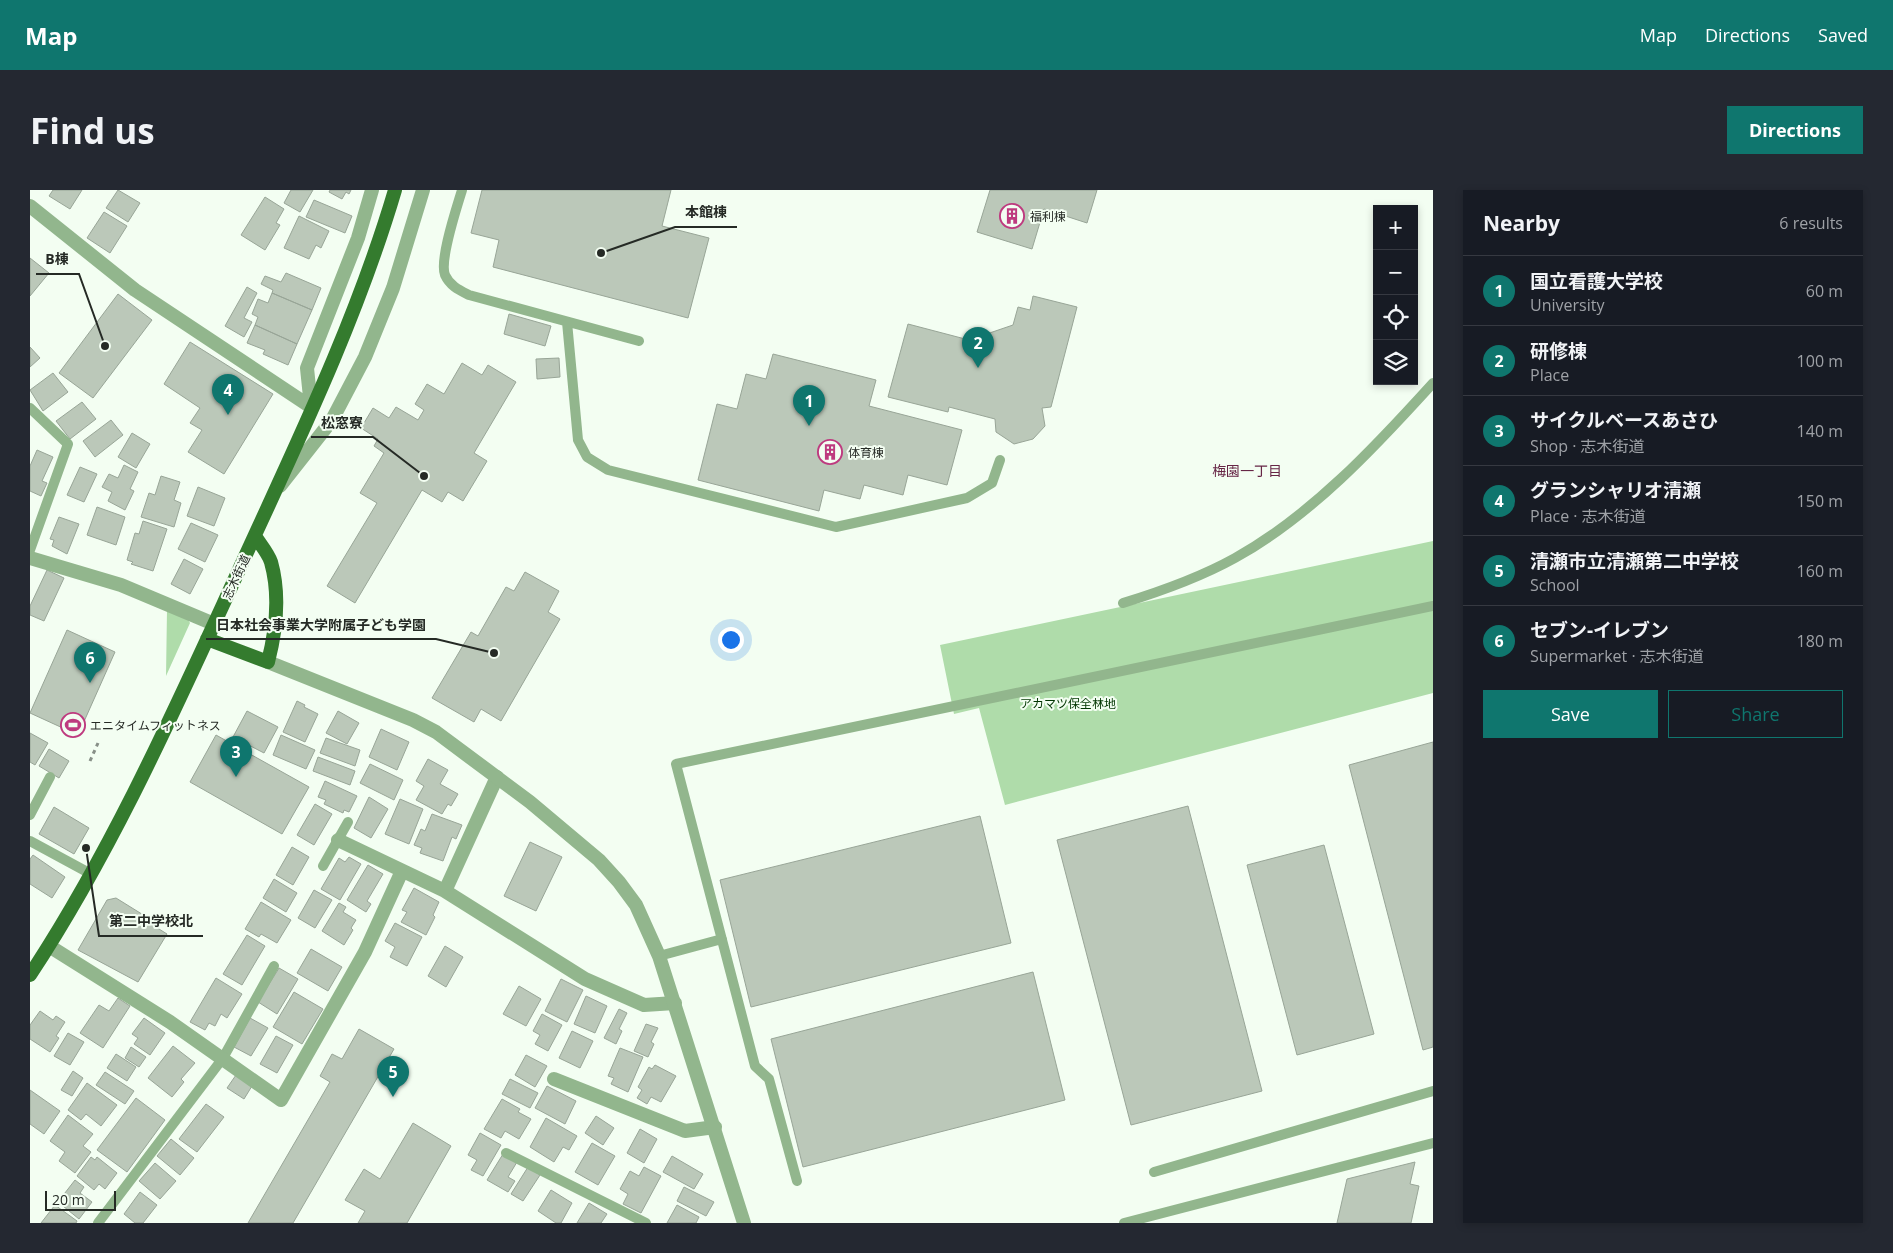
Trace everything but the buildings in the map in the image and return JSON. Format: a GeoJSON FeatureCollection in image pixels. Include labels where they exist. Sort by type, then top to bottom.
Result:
{"type":"FeatureCollection","features":[{"type":"Feature","properties":{"kind":"main road","name":"志木街道"},"geometry":{"type":"LineString","coordinates":[[30,975],[49,946],[123,816],[255,536],[351,317],[377,249],[395,190]]}},
{"type":"Feature","properties":{"kind":"main road"},"geometry":{"type":"LineString","coordinates":[[207,639],[268,662],[273,641],[276,602],[271,561],[255,536]]}},
{"type":"Feature","properties":{"kind":"street"},"geometry":{"type":"LineString","coordinates":[[311,407],[308,368],[358,238],[372,190]]}},
{"type":"Feature","properties":{"kind":"street"},"geometry":{"type":"LineString","coordinates":[[272,496],[332,420],[364,357],[393,288],[423,190]]}},
{"type":"Feature","properties":{"kind":"street"},"geometry":{"type":"LineString","coordinates":[[30,206],[135,290],[311,407]]}},
{"type":"Feature","properties":{"kind":"street"},"geometry":{"type":"LineString","coordinates":[[30,558],[120,585],[214,624]]}},
{"type":"Feature","properties":{"kind":"street"},"geometry":{"type":"LineString","coordinates":[[268,662],[413,720],[444,738],[530,802],[599,860],[636,905],[660,956],[744,1223]]}},
{"type":"Feature","properties":{"kind":"street"},"geometry":{"type":"LineString","coordinates":[[445,891],[497,777]]}},
{"type":"Feature","properties":{"kind":"street"},"geometry":{"type":"LineString","coordinates":[[338,840],[445,891],[585,979],[644,1005],[675,1003]]}},
{"type":"Feature","properties":{"kind":"street"},"geometry":{"type":"LineString","coordinates":[[49,946],[223,1058],[282,1100],[364,952],[402,871]]}},
{"type":"Feature","properties":{"kind":"street"},"geometry":{"type":"LineString","coordinates":[[554,1079],[685,1131],[715,1127]]}},
{"type":"Feature","properties":{"kind":"lane"},"geometry":{"type":"LineString","coordinates":[[462,190],[445,250],[444,274],[454,288],[469,295],[639,342]]}},
{"type":"Feature","properties":{"kind":"lane"},"geometry":{"type":"LineString","coordinates":[[567,322],[578,440],[587,457],[608,470],[836,527],[967,498],[992,483],[1000,460]]}},
{"type":"Feature","properties":{"kind":"lane"},"geometry":{"type":"LineString","coordinates":[[1123,603],[1191,579],[1235,558],[1290,522],[1378,442],[1433,383]]}},
{"type":"Feature","properties":{"kind":"lane"},"geometry":{"type":"LineString","coordinates":[[30,408],[68,444],[30,550]]}},
{"type":"Feature","properties":{"kind":"lane"},"geometry":{"type":"LineString","coordinates":[[797,1181],[769,1079],[755,1066],[676,764],[1433,606]]}},
{"type":"Feature","properties":{"kind":"lane"},"geometry":{"type":"LineString","coordinates":[[30,815],[50,777]]}},
{"type":"Feature","properties":{"kind":"lane"},"geometry":{"type":"LineString","coordinates":[[323,866],[348,822]]}},
{"type":"Feature","properties":{"kind":"lane"},"geometry":{"type":"LineString","coordinates":[[30,841],[91,874]]}},
{"type":"Feature","properties":{"kind":"lane"},"geometry":{"type":"LineString","coordinates":[[660,956],[722,939]]}},
{"type":"Feature","properties":{"kind":"lane"},"geometry":{"type":"LineString","coordinates":[[98,1223],[223,1058],[274,966]]}},
{"type":"Feature","properties":{"kind":"lane"},"geometry":{"type":"LineString","coordinates":[[1154,1172],[1433,1091]]}},
{"type":"Feature","properties":{"kind":"lane"},"geometry":{"type":"LineString","coordinates":[[1124,1223],[1433,1143]]}},
{"type":"Feature","properties":{"kind":"lane"},"geometry":{"type":"LineString","coordinates":[[506,1153],[646,1223]]}},
{"type":"Feature","properties":{"kind":"path"},"geometry":{"type":"LineString","coordinates":[[90,760],[98,743]]}},
{"type":"Feature","properties":{"kind":"green space","name":"アカマツ保全林地"},"geometry":{"type":"Polygon","coordinates":[[[1433,541],[1433,693],[1005,805],[979,708],[954,714],[940,645],[1433,541]]]}},
{"type":"Feature","properties":{"kind":"green space"},"geometry":{"type":"Polygon","coordinates":[[[167,610],[187,617],[190,623],[166,676],[167,610]]]}},
{"type":"Feature","properties":{"kind":"place","name":"福利棟"},"geometry":{"type":"Point","coordinates":[1012,216]}},
{"type":"Feature","properties":{"kind":"place","name":"本館棟"},"geometry":{"type":"Point","coordinates":[601,253]}},
{"type":"Feature","properties":{"kind":"place","name":"B棟"},"geometry":{"type":"Point","coordinates":[105,346]}},
{"type":"Feature","properties":{"kind":"place","name":"研修棟"},"geometry":{"type":"Point","coordinates":[978,368]}},
{"type":"Feature","properties":{"kind":"place","name":"グランシャリオ清瀬"},"geometry":{"type":"Point","coordinates":[228,415]}},
{"type":"Feature","properties":{"kind":"place","name":"国立看護大学校"},"geometry":{"type":"Point","coordinates":[809,426]}},
{"type":"Feature","properties":{"kind":"place","name":"体育棟"},"geometry":{"type":"Point","coordinates":[830,452]}},
{"type":"Feature","properties":{"kind":"place","name":"松窓寮"},"geometry":{"type":"Point","coordinates":[424,476]}},
{"type":"Feature","properties":{"kind":"place","name":"日本社会事業大学附属子ども学園"},"geometry":{"type":"Point","coordinates":[494,653]}},
{"type":"Feature","properties":{"kind":"place","name":"セブン-イレブン"},"geometry":{"type":"Point","coordinates":[90,683]}},
{"type":"Feature","properties":{"kind":"place","name":"エニタイムフィットネス"},"geometry":{"type":"Point","coordinates":[73,725]}},
{"type":"Feature","properties":{"kind":"place","name":"サイクルベースあさひ"},"geometry":{"type":"Point","coordinates":[236,777]}},
{"type":"Feature","properties":{"kind":"place","name":"第二中学校北"},"geometry":{"type":"Point","coordinates":[86,848]}},
{"type":"Feature","properties":{"kind":"place","name":"清瀬市立清瀬第二中学校"},"geometry":{"type":"Point","coordinates":[393,1097]}},
{"type":"Feature","properties":{"kind":"district","name":"梅園一丁目"},"geometry":{"type":"Point","coordinates":[1247,470]}}]}
